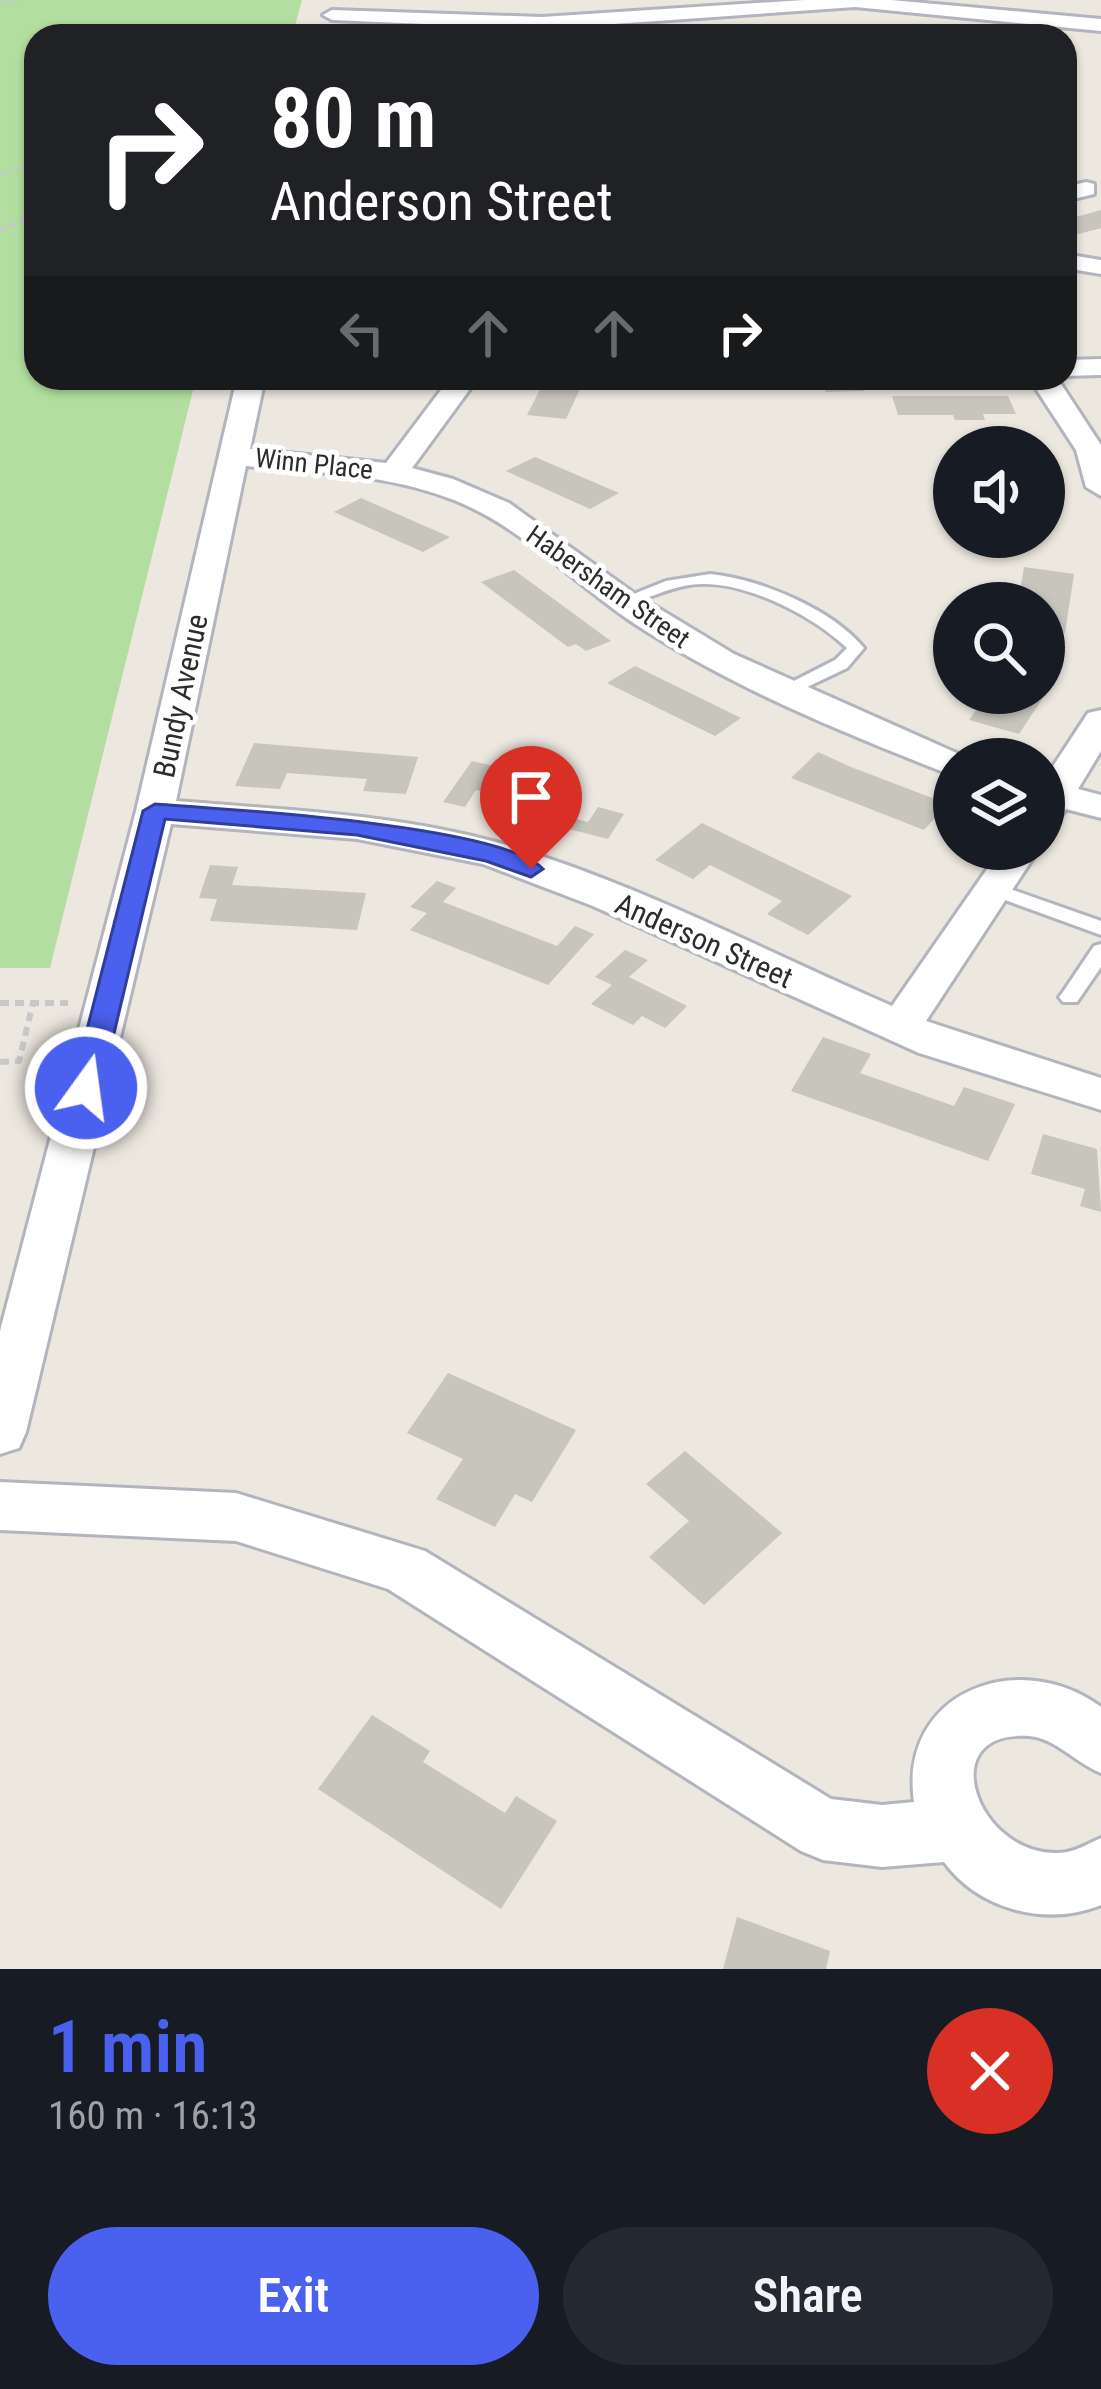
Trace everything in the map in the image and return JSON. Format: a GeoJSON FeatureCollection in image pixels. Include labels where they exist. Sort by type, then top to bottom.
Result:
{"type":"FeatureCollection","features":[{"type":"Feature","properties":{"kind":"street"},"geometry":{"type":"LineString","coordinates":[[906,4],[918,24]]}},
{"type":"Feature","properties":{"kind":"street"},"geometry":{"type":"LineString","coordinates":[[333,8],[542,23],[906,4],[1101,25]]}},
{"type":"Feature","properties":{"kind":"street","name":"Bundy Avenue"},"geometry":{"type":"LineString","coordinates":[[0,1432],[155,811],[248,390]]}},
{"type":"Feature","properties":{"kind":"street"},"geometry":{"type":"LineString","coordinates":[[394,473],[455,390]]}},
{"type":"Feature","properties":{"kind":"street"},"geometry":{"type":"LineString","coordinates":[[1052,390],[1095,450],[1101,487]]}},
{"type":"Feature","properties":{"kind":"street","name":"Winn Place"},"geometry":{"type":"LineString","coordinates":[[234,455],[394,473]]}},
{"type":"Feature","properties":{"kind":"street","name":"Habersham Street"},"geometry":{"type":"LineString","coordinates":[[394,473],[445,485],[492,506],[700,651],[784,694],[933,754]]}},
{"type":"Feature","properties":{"kind":"street"},"geometry":{"type":"LineString","coordinates":[[1065,775],[1101,721]]}},
{"type":"Feature","properties":{"kind":"street"},"geometry":{"type":"LineString","coordinates":[[1065,802],[1101,807]]}},
{"type":"Feature","properties":{"kind":"street","name":"Anderson Street"},"geometry":{"type":"LineString","coordinates":[[155,811],[357,827],[493,854],[607,897],[900,1027],[1101,1094]]}},
{"type":"Feature","properties":{"kind":"street"},"geometry":{"type":"LineString","coordinates":[[900,1027],[1007,870]]}},
{"type":"Feature","properties":{"kind":"street"},"geometry":{"type":"LineString","coordinates":[[0,1507],[236,1516],[405,1569],[630,1713],[824,1829],[882,1836],[956,1829]]}},
{"type":"Feature","properties":{"kind":"street"},"geometry":{"type":"LineString","coordinates":[[1101,1744],[1084,1726],[1051,1708],[1016,1703],[982,1711],[957,1730],[943,1759],[942,1794],[956,1829],[983,1860],[1018,1880],[1057,1886],[1092,1878],[1101,1870]]}},
{"type":"Feature","properties":{"kind":"lane"},"geometry":{"type":"LineString","coordinates":[[624,602],[674,581],[720,576],[747,582],[840,631],[856,648],[841,664],[784,694]]}},
{"type":"Feature","properties":{"kind":"lane"},"geometry":{"type":"LineString","coordinates":[[993,890],[1101,928]]}},
{"type":"Feature","properties":{"kind":"lane"},"geometry":{"type":"LineString","coordinates":[[1070,997],[1101,951]]}},
{"type":"Feature","properties":{"kind":"path"},"geometry":{"type":"LineString","coordinates":[[0,5],[18,0]]}},
{"type":"Feature","properties":{"kind":"path"},"geometry":{"type":"LineString","coordinates":[[0,1004],[107,1002]]}},
{"type":"Feature","properties":{"kind":"path"},"geometry":{"type":"LineString","coordinates":[[0,1062],[19,1061],[33,1003]]}},
{"type":"Feature","properties":{"kind":"green space"},"geometry":{"type":"Polygon","coordinates":[[[0,0],[302,0],[295,24],[24,24],[24,390],[193,390],[50,968],[0,968],[0,0]]]}},
{"type":"Feature","properties":{"kind":"building"},"geometry":{"type":"Polygon","coordinates":[[[1101,210],[1101,228],[1077,233],[1077,217],[1101,210]]]}},
{"type":"Feature","properties":{"kind":"building"},"geometry":{"type":"Polygon","coordinates":[[[540,390],[579,390],[566,419],[527,415],[540,390]]]}},
{"type":"Feature","properties":{"kind":"building"},"geometry":{"type":"Polygon","coordinates":[[[892,396],[1008,396],[1016,414],[983,414],[985,420],[898,415],[892,396]]]}},
{"type":"Feature","properties":{"kind":"building"},"geometry":{"type":"Polygon","coordinates":[[[535,457],[619,493],[590,509],[506,471],[535,457]]]}},
{"type":"Feature","properties":{"kind":"building"},"geometry":{"type":"Polygon","coordinates":[[[361,498],[450,537],[423,552],[334,512],[361,498]]]}},
{"type":"Feature","properties":{"kind":"building"},"geometry":{"type":"Polygon","coordinates":[[[1024,567],[1074,574],[1065,633],[1065,582],[1022,582],[1024,567]]]}},
{"type":"Feature","properties":{"kind":"building"},"geometry":{"type":"Polygon","coordinates":[[[514,570],[611,641],[586,651],[576,644],[568,647],[481,582],[514,570]]]}},
{"type":"Feature","properties":{"kind":"building"},"geometry":{"type":"Polygon","coordinates":[[[635,666],[741,718],[715,736],[607,683],[635,666]]]}},
{"type":"Feature","properties":{"kind":"building"},"geometry":{"type":"Polygon","coordinates":[[[973,714],[1032,714],[1019,734],[969,720],[973,714]]]}},
{"type":"Feature","properties":{"kind":"building"},"geometry":{"type":"Polygon","coordinates":[[[254,743],[418,757],[406,794],[363,791],[367,779],[287,773],[280,789],[235,786],[254,743]]]}},
{"type":"Feature","properties":{"kind":"building"},"geometry":{"type":"Polygon","coordinates":[[[818,752],[933,798],[933,820],[924,830],[791,778],[818,752]]]}},
{"type":"Feature","properties":{"kind":"building"},"geometry":{"type":"Polygon","coordinates":[[[472,761],[562,782],[546,806],[476,790],[465,807],[443,802],[472,761]]]}},
{"type":"Feature","properties":{"kind":"building"},"geometry":{"type":"Polygon","coordinates":[[[598,807],[624,814],[608,839],[565,828],[572,818],[588,822],[598,807]]]}},
{"type":"Feature","properties":{"kind":"building"},"geometry":{"type":"Polygon","coordinates":[[[702,823],[852,896],[808,935],[767,914],[782,901],[710,865],[693,879],[655,860],[702,823]]]}},
{"type":"Feature","properties":{"kind":"building"},"geometry":{"type":"Polygon","coordinates":[[[210,865],[238,867],[232,885],[366,893],[357,930],[210,921],[217,899],[199,898],[210,865]]]}},
{"type":"Feature","properties":{"kind":"building"},"geometry":{"type":"Polygon","coordinates":[[[437,881],[456,888],[443,902],[557,946],[575,926],[594,934],[548,985],[410,930],[427,913],[410,907],[437,881]]]}},
{"type":"Feature","properties":{"kind":"building"},"geometry":{"type":"Polygon","coordinates":[[[625,950],[648,960],[629,977],[687,1006],[665,1028],[642,1016],[633,1025],[591,1004],[612,985],[595,977],[625,950]]]}},
{"type":"Feature","properties":{"kind":"building"},"geometry":{"type":"Polygon","coordinates":[[[823,1037],[871,1054],[860,1073],[954,1106],[964,1087],[1015,1104],[988,1161],[791,1091],[823,1037]]]}},
{"type":"Feature","properties":{"kind":"building"},"geometry":{"type":"Polygon","coordinates":[[[1043,1134],[1097,1149],[1101,1212],[1080,1206],[1085,1189],[1031,1174],[1043,1134]]]}},
{"type":"Feature","properties":{"kind":"building"},"geometry":{"type":"Polygon","coordinates":[[[448,1373],[576,1430],[532,1502],[515,1494],[495,1527],[436,1499],[463,1459],[407,1433],[448,1373]]]}},
{"type":"Feature","properties":{"kind":"building"},"geometry":{"type":"Polygon","coordinates":[[[685,1451],[782,1533],[704,1605],[649,1557],[689,1521],[646,1484],[685,1451]]]}},
{"type":"Feature","properties":{"kind":"building"},"geometry":{"type":"Polygon","coordinates":[[[372,1715],[430,1751],[423,1762],[505,1813],[516,1796],[557,1821],[501,1909],[318,1789],[372,1715]]]}},
{"type":"Feature","properties":{"kind":"building"},"geometry":{"type":"Polygon","coordinates":[[[737,1917],[830,1951],[826,1969],[723,1969],[737,1917]]]}},
{"type":"Feature","properties":{"kind":"route"},"geometry":{"type":"LineString","coordinates":[[86,1088],[155,811],[357,827],[493,854],[531,869]]}}]}
